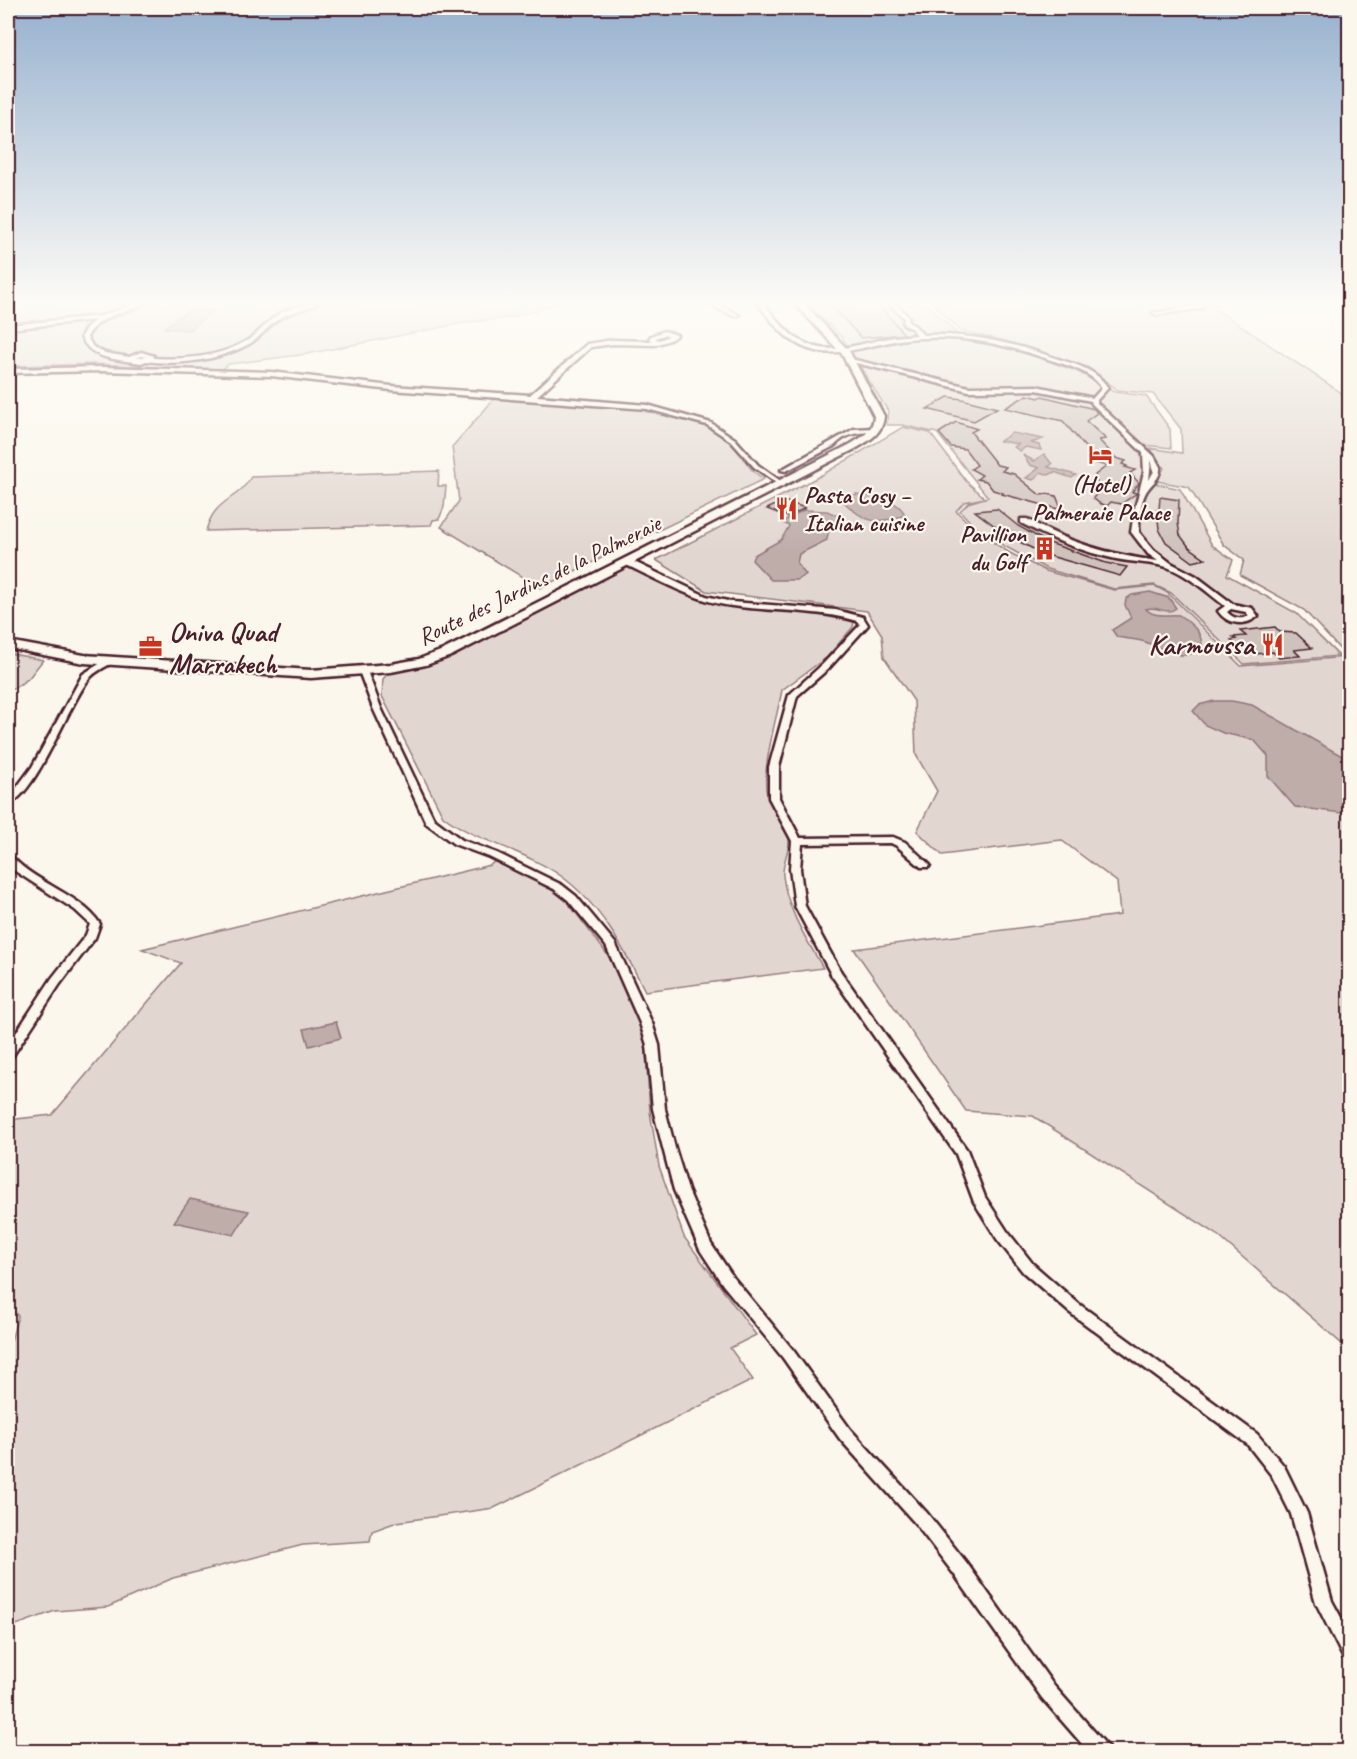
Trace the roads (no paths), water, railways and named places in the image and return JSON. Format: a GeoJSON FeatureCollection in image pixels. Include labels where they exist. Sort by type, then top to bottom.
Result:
{"type":"FeatureCollection","features":[{"type":"Feature","properties":{"kind":"street"},"geometry":{"type":"LineString","coordinates":[[375,386],[647,407],[709,424],[733,440],[756,466],[780,483]]}},
{"type":"Feature","properties":{"kind":"street"},"geometry":{"type":"LineString","coordinates":[[532,397],[544,386]]}},
{"type":"Feature","properties":{"kind":"street"},"geometry":{"type":"LineString","coordinates":[[784,470],[856,430],[875,430],[879,423],[879,416],[864,386]]}},
{"type":"Feature","properties":{"kind":"street"},"geometry":{"type":"LineString","coordinates":[[949,386],[971,392],[1035,392],[1094,401],[1156,462],[1159,471],[1152,483],[1143,491],[1135,518],[1135,532],[1151,552],[1168,565],[1193,578],[1230,606]]}},
{"type":"Feature","properties":{"kind":"street"},"geometry":{"type":"LineString","coordinates":[[1094,401],[1105,388],[1103,386]]}},
{"type":"Feature","properties":{"kind":"street","name":"Route des Jardins de la Palmeraie"},"geometry":{"type":"LineString","coordinates":[[8,645],[84,659],[286,673],[363,671],[422,662],[447,653],[852,447],[875,430]]}},
{"type":"Feature","properties":{"kind":"street"},"geometry":{"type":"LineString","coordinates":[[1024,520],[1057,539],[1077,546],[1139,561],[1168,565]]}},
{"type":"Feature","properties":{"kind":"street"},"geometry":{"type":"LineString","coordinates":[[1139,561],[1151,552]]}},
{"type":"Feature","properties":{"kind":"street"},"geometry":{"type":"LineString","coordinates":[[627,562],[704,598],[732,604],[836,612],[860,619],[864,625],[826,666],[798,689],[790,701],[774,767],[774,798],[797,841],[796,889],[800,906],[813,934],[875,1031],[962,1153],[979,1198],[1002,1236],[1028,1268],[1074,1308],[1252,1439],[1278,1471],[1299,1513],[1324,1603],[1350,1653]]}},
{"type":"Feature","properties":{"kind":"street"},"geometry":{"type":"LineString","coordinates":[[84,659],[86,676]]}},
{"type":"Feature","properties":{"kind":"street"},"geometry":{"type":"LineString","coordinates":[[8,801],[36,767],[86,676],[109,661]]}},
{"type":"Feature","properties":{"kind":"street"},"geometry":{"type":"LineString","coordinates":[[363,671],[381,719],[430,821],[458,842],[494,855],[558,888],[572,898],[611,945],[646,1023],[653,1045],[659,1109],[669,1148],[681,1190],[705,1246],[728,1281],[788,1354],[845,1434],[921,1518],[960,1568],[1048,1692],[1101,1752]]}},
{"type":"Feature","properties":{"kind":"street"},"geometry":{"type":"LineString","coordinates":[[797,841],[893,840],[902,844],[925,865]]}},
{"type":"Feature","properties":{"kind":"street"},"geometry":{"type":"LineString","coordinates":[[8,859],[80,908],[90,916],[95,924],[91,936],[56,981],[8,1054]]}},
{"type":"Feature","properties":{"kind":"place","name":"(Hotel) Palmeraie Palace"},"geometry":{"type":"Point","coordinates":[1101,454]}},
{"type":"Feature","properties":{"kind":"place","name":"Pasta Cosy – Italian cuisine"},"geometry":{"type":"Point","coordinates":[786,509]}},
{"type":"Feature","properties":{"kind":"place","name":"Pavillion du Golf"},"geometry":{"type":"Point","coordinates":[1044,548]}},
{"type":"Feature","properties":{"kind":"place","name":"Karmoussa"},"geometry":{"type":"Point","coordinates":[1272,644]}},
{"type":"Feature","properties":{"kind":"place","name":"Oniva Quad Marrakech"},"geometry":{"type":"Point","coordinates":[151,647]}}]}
